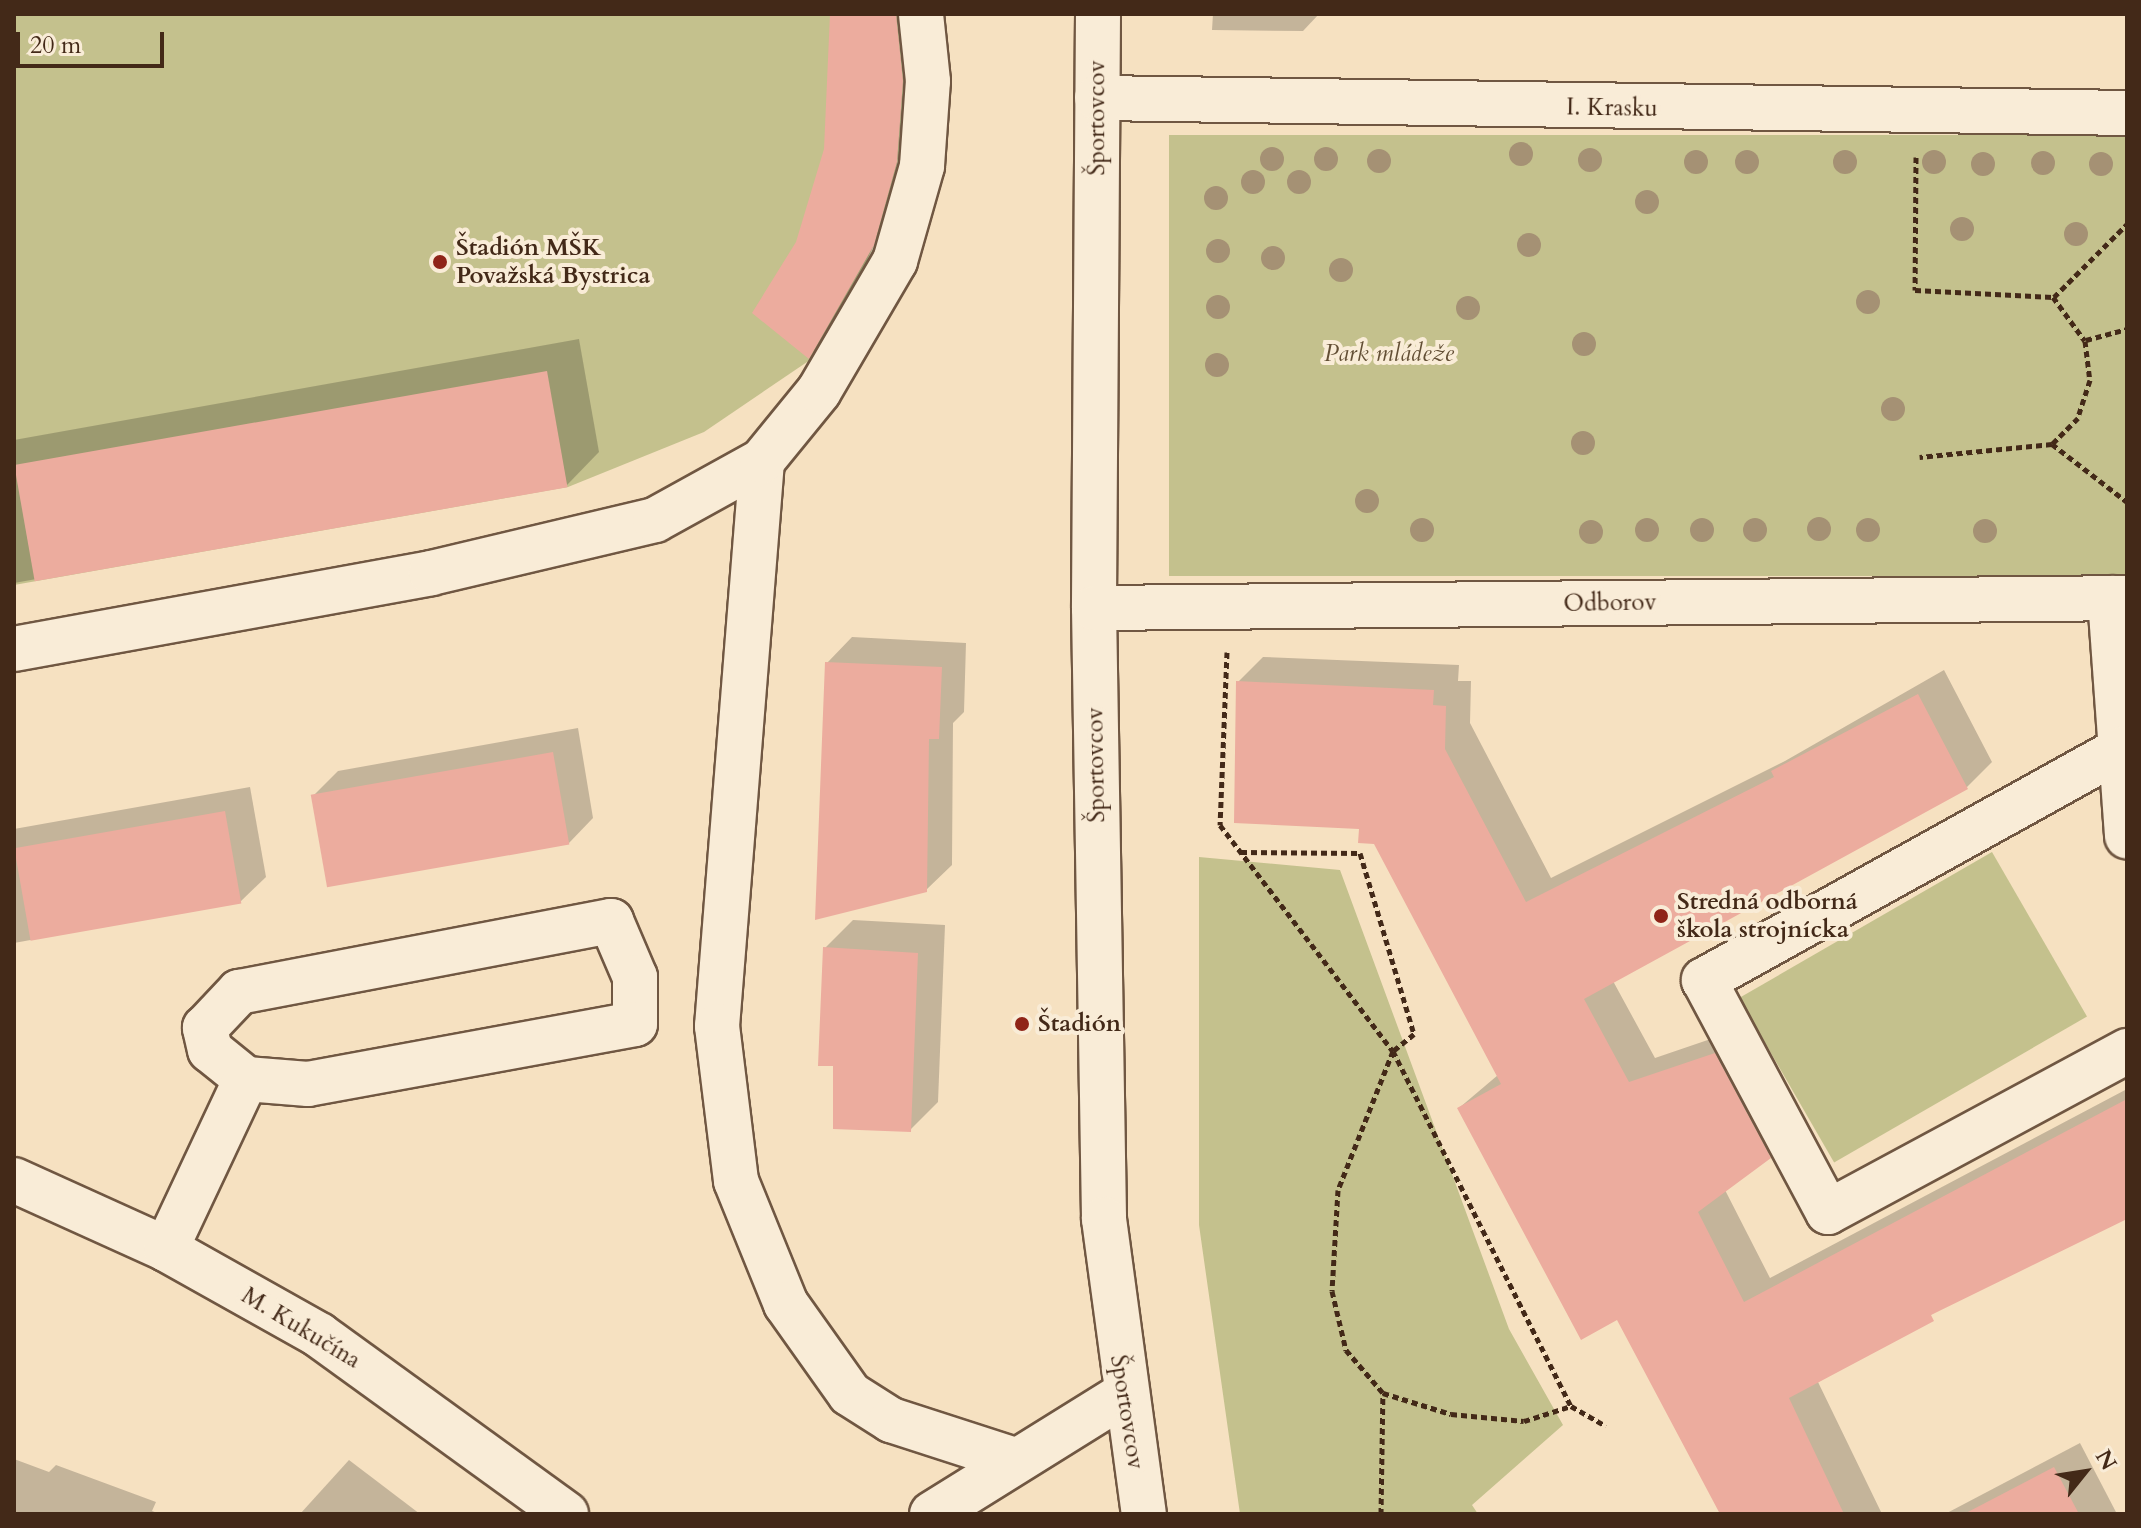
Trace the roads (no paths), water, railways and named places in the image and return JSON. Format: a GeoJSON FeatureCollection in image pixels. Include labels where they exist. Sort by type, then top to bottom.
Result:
{"type":"FeatureCollection","features":[{"type":"Feature","properties":{"kind":"street"},"geometry":{"type":"LineString","coordinates":[[14,649],[431,573],[655,520],[762,461],[819,391],[895,261],[922,166],[928,81],[921,14]]}},
{"type":"Feature","properties":{"kind":"street","name":"Športovcov"},"geometry":{"type":"LineString","coordinates":[[1098,14],[1094,608],[1104,1219],[1123,1395],[1144,1514]]}},
{"type":"Feature","properties":{"kind":"street","name":"I. Krasku"},"geometry":{"type":"LineString","coordinates":[[1097,98],[2127,113]]}},
{"type":"Feature","properties":{"kind":"street"},"geometry":{"type":"LineString","coordinates":[[762,461],[717,1026],[736,1181],[786,1304],[850,1394],[891,1420],[1015,1460]]}},
{"type":"Feature","properties":{"kind":"street"},"geometry":{"type":"LineString","coordinates":[[2119,598],[2121,749],[2127,836]]}},
{"type":"Feature","properties":{"kind":"street","name":"Odborov"},"geometry":{"type":"LineString","coordinates":[[1094,608],[2119,598]]}},
{"type":"Feature","properties":{"kind":"street"},"geometry":{"type":"LineString","coordinates":[[2121,749],[1704,980],[1828,1212],[2127,1051]]}},
{"type":"Feature","properties":{"kind":"street"},"geometry":{"type":"LineString","coordinates":[[611,921],[635,977],[635,1024],[308,1084],[246,1079],[210,1050],[205,1028],[239,992],[611,921]]}},
{"type":"Feature","properties":{"kind":"street"},"geometry":{"type":"LineString","coordinates":[[166,1249],[246,1079]]}},
{"type":"Feature","properties":{"kind":"street","name":"M. Kukučína"},"geometry":{"type":"LineString","coordinates":[[14,1180],[166,1249],[319,1335],[566,1514]]}},
{"type":"Feature","properties":{"kind":"street"},"geometry":{"type":"LineString","coordinates":[[932,1514],[1123,1395]]}},
{"type":"Feature","properties":{"kind":"place","name":"Štadión MŠK Považská Bystrica"},"geometry":{"type":"Point","coordinates":[440,262]}},
{"type":"Feature","properties":{"kind":"place","name":"Stredná odborná škola strojnícka"},"geometry":{"type":"Point","coordinates":[1661,916]}},
{"type":"Feature","properties":{"kind":"place","name":"Štadión"},"geometry":{"type":"Point","coordinates":[1022,1024]}},
{"type":"Feature","properties":{"kind":"park label","name":"Park mládeže"},"geometry":{"type":"Point","coordinates":[1389,354]}}]}
